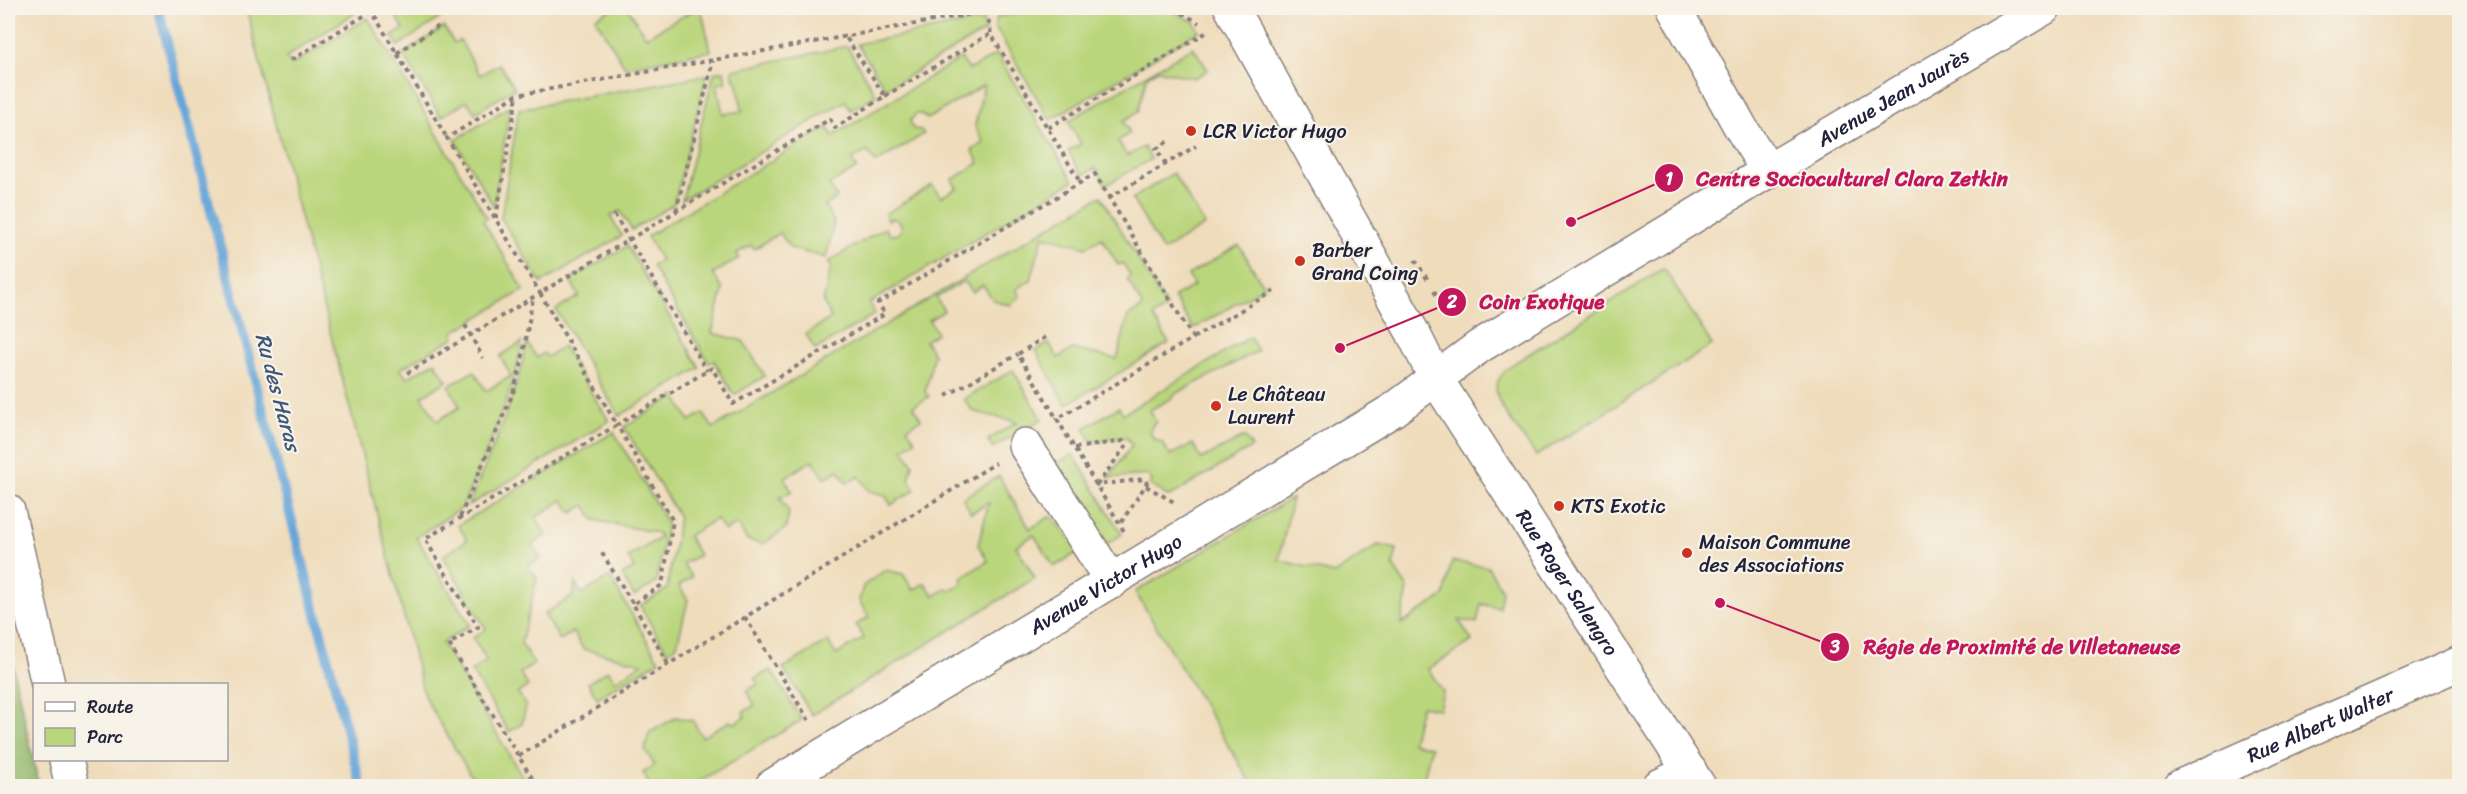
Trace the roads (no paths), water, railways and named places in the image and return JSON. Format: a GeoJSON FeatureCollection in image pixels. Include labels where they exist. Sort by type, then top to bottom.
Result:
{"type":"FeatureCollection","features":[{"type":"Feature","properties":{"kind":"street","name":"Rue Roger Salengro"},"geometry":{"type":"LineString","coordinates":[[1231,8],[1413,333],[1436,379],[1694,779]]}},
{"type":"Feature","properties":{"kind":"street"},"geometry":{"type":"LineString","coordinates":[[1674,8],[1741,128],[1768,171]]}},
{"type":"Feature","properties":{"kind":"street","name":"Avenue Jean Jaurès"},"geometry":{"type":"LineString","coordinates":[[1436,379],[1480,346],[1768,171],[2044,8]]}},
{"type":"Feature","properties":{"kind":"street","name":"Avenue Victor Hugo"},"geometry":{"type":"LineString","coordinates":[[772,786],[1393,410],[1436,379]]}},
{"type":"Feature","properties":{"kind":"street"},"geometry":{"type":"LineString","coordinates":[[1025,445],[1112,582]]}},
{"type":"Feature","properties":{"kind":"street"},"geometry":{"type":"LineString","coordinates":[[8,511],[48,683]]}},
{"type":"Feature","properties":{"kind":"street","name":"Rue Albert Walter"},"geometry":{"type":"LineString","coordinates":[[2181,786],[2460,663]]}},
{"type":"Feature","properties":{"kind":"street"},"geometry":{"type":"LineString","coordinates":[[66,761],[72,786]]}},
{"type":"Feature","properties":{"kind":"street"},"geometry":{"type":"LineString","coordinates":[[1659,786],[1694,779]]}},
{"type":"Feature","properties":{"kind":"waterway","name":"Ru des Haras"},"geometry":{"type":"LineString","coordinates":[[158,8],[361,786]]}},
{"type":"Feature","properties":{"kind":"place","name":"LCR Victor Hugo"},"geometry":{"type":"Point","coordinates":[1191,131]}},
{"type":"Feature","properties":{"kind":"place","name":"Centre Socioculturel Clara Zetkin"},"geometry":{"type":"Point","coordinates":[1571,222]}},
{"type":"Feature","properties":{"kind":"place","name":"Barber Grand Coing"},"geometry":{"type":"Point","coordinates":[1300,261]}},
{"type":"Feature","properties":{"kind":"place","name":"Coin Exotique"},"geometry":{"type":"Point","coordinates":[1340,348]}},
{"type":"Feature","properties":{"kind":"place","name":"Le Château Laurent"},"geometry":{"type":"Point","coordinates":[1216,406]}},
{"type":"Feature","properties":{"kind":"place","name":"KTS Exotic"},"geometry":{"type":"Point","coordinates":[1559,506]}},
{"type":"Feature","properties":{"kind":"place","name":"Maison Commune des Associations"},"geometry":{"type":"Point","coordinates":[1687,553]}},
{"type":"Feature","properties":{"kind":"place","name":"Régie de Proximité de Villetaneuse"},"geometry":{"type":"Point","coordinates":[1720,603]}}]}
